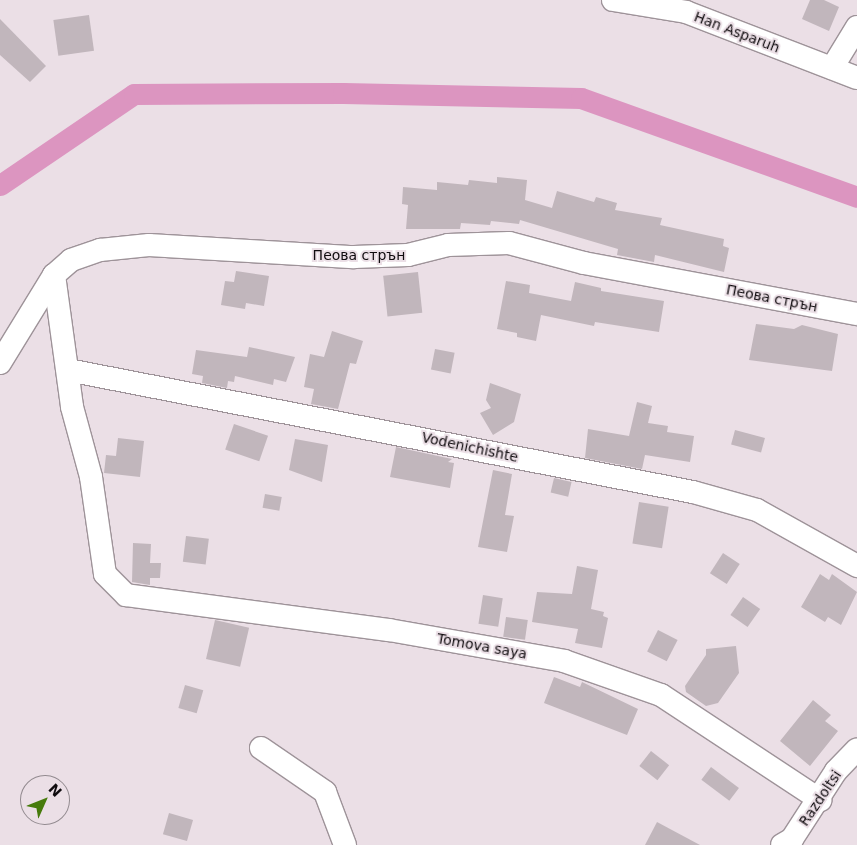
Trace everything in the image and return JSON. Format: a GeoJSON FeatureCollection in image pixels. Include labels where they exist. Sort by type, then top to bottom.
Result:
{"type":"FeatureCollection","features":[{"type":"Feature","properties":{"kind":"street","name":"Han Asparuh"},"geometry":{"type":"LineString","coordinates":[[613,0],[687,6],[857,78]]}},
{"type":"Feature","properties":{"kind":"street"},"geometry":{"type":"LineString","coordinates":[[832,68],[857,26]]}},
{"type":"Feature","properties":{"kind":"street","name":"Пеова стрън"},"geometry":{"type":"LineString","coordinates":[[0,362],[54,275],[71,260],[100,250],[149,245],[354,257],[408,256],[448,245],[509,243],[584,263],[857,314]]}},
{"type":"Feature","properties":{"kind":"street"},"geometry":{"type":"LineString","coordinates":[[54,275],[68,370]]}},
{"type":"Feature","properties":{"kind":"street","name":"Vodenichishte"},"geometry":{"type":"LineString","coordinates":[[68,370],[693,492],[757,510],[857,566]]}},
{"type":"Feature","properties":{"kind":"street","name":"Tomova saya"},"geometry":{"type":"LineString","coordinates":[[68,370],[72,408],[91,477],[104,574],[112,585],[126,595],[389,630],[564,661],[661,695],[820,800]]}},
{"type":"Feature","properties":{"kind":"street"},"geometry":{"type":"LineString","coordinates":[[261,748],[325,792],[345,845]]}},
{"type":"Feature","properties":{"kind":"street","name":"Razdoltsi"},"geometry":{"type":"LineString","coordinates":[[782,845],[792,838],[820,800],[836,771],[857,749]]}},
{"type":"Feature","properties":{"kind":"building"},"geometry":{"type":"Polygon","coordinates":[[[810,0],[824,0],[839,7],[829,31],[802,19],[810,0]]]}},
{"type":"Feature","properties":{"kind":"building"},"geometry":{"type":"Polygon","coordinates":[[[89,15],[94,51],[58,56],[53,20],[89,15]]]}},
{"type":"Feature","properties":{"kind":"building"},"geometry":{"type":"Polygon","coordinates":[[[0,19],[46,66],[30,82],[0,55],[0,19]]]}},
{"type":"Feature","properties":{"kind":"building"},"geometry":{"type":"Polygon","coordinates":[[[497,177],[527,180],[525,200],[552,208],[557,191],[594,202],[596,197],[617,203],[615,210],[662,218],[660,225],[724,239],[723,246],[729,248],[724,272],[655,255],[654,262],[617,255],[618,249],[520,220],[519,224],[491,221],[490,225],[461,223],[460,229],[406,229],[408,205],[402,204],[403,187],[437,190],[437,182],[468,185],[469,180],[497,183],[497,177]]]}},
{"type":"Feature","properties":{"kind":"building"},"geometry":{"type":"Polygon","coordinates":[[[236,271],[269,276],[264,306],[246,303],[245,309],[221,305],[225,281],[234,282],[236,271]]]}},
{"type":"Feature","properties":{"kind":"building"},"geometry":{"type":"Polygon","coordinates":[[[418,272],[422,313],[387,316],[383,276],[418,272]]]}},
{"type":"Feature","properties":{"kind":"building"},"geometry":{"type":"Polygon","coordinates":[[[506,281],[530,285],[529,293],[571,301],[575,282],[601,288],[601,291],[664,301],[659,332],[595,322],[594,326],[541,315],[536,341],[517,337],[517,333],[497,329],[506,281]]]}},
{"type":"Feature","properties":{"kind":"building"},"geometry":{"type":"Polygon","coordinates":[[[756,324],[794,329],[802,325],[838,334],[832,371],[749,360],[756,324]]]}},
{"type":"Feature","properties":{"kind":"building"},"geometry":{"type":"Polygon","coordinates":[[[332,331],[363,341],[356,364],[350,363],[338,409],[311,404],[314,389],[304,387],[310,354],[324,357],[332,331]]]}},
{"type":"Feature","properties":{"kind":"building"},"geometry":{"type":"Polygon","coordinates":[[[249,347],[295,357],[286,382],[274,379],[273,385],[235,376],[234,382],[228,381],[227,388],[202,383],[203,376],[192,374],[196,350],[247,357],[249,347]]]}},
{"type":"Feature","properties":{"kind":"building"},"geometry":{"type":"Polygon","coordinates":[[[435,349],[455,353],[451,373],[431,370],[435,349]]]}},
{"type":"Feature","properties":{"kind":"building"},"geometry":{"type":"Polygon","coordinates":[[[490,383],[521,394],[514,422],[493,435],[480,413],[491,408],[486,400],[490,383]]]}},
{"type":"Feature","properties":{"kind":"building"},"geometry":{"type":"Polygon","coordinates":[[[637,402],[652,406],[648,423],[668,426],[667,432],[694,436],[690,462],[645,455],[642,469],[585,458],[588,429],[629,436],[637,402]]]}},
{"type":"Feature","properties":{"kind":"building"},"geometry":{"type":"Polygon","coordinates":[[[234,424],[268,436],[259,461],[225,450],[234,424]]]}},
{"type":"Feature","properties":{"kind":"building"},"geometry":{"type":"Polygon","coordinates":[[[735,430],[765,438],[761,453],[731,444],[735,430]]]}},
{"type":"Feature","properties":{"kind":"building"},"geometry":{"type":"Polygon","coordinates":[[[118,438],[144,441],[140,477],[104,473],[106,455],[116,456],[118,438]]]}},
{"type":"Feature","properties":{"kind":"building"},"geometry":{"type":"Polygon","coordinates":[[[295,439],[328,445],[322,482],[289,470],[295,439]]]}},
{"type":"Feature","properties":{"kind":"building"},"geometry":{"type":"Polygon","coordinates":[[[396,447],[452,459],[448,462],[454,463],[450,488],[390,477],[396,447]]]}},
{"type":"Feature","properties":{"kind":"building"},"geometry":{"type":"Polygon","coordinates":[[[493,470],[512,474],[505,515],[514,516],[507,552],[478,547],[493,470]]]}},
{"type":"Feature","properties":{"kind":"building"},"geometry":{"type":"Polygon","coordinates":[[[554,478],[572,482],[568,497],[551,493],[554,478]]]}},
{"type":"Feature","properties":{"kind":"building"},"geometry":{"type":"Polygon","coordinates":[[[265,494],[282,497],[279,511],[263,508],[265,494]]]}},
{"type":"Feature","properties":{"kind":"building"},"geometry":{"type":"Polygon","coordinates":[[[639,502],[669,507],[662,548],[632,543],[639,502]]]}},
{"type":"Feature","properties":{"kind":"building"},"geometry":{"type":"Polygon","coordinates":[[[186,536],[209,539],[206,565],[183,562],[186,536]]]}},
{"type":"Feature","properties":{"kind":"building"},"geometry":{"type":"Polygon","coordinates":[[[133,543],[151,544],[150,563],[161,563],[160,578],[150,578],[150,585],[132,582],[133,543]]]}},
{"type":"Feature","properties":{"kind":"building"},"geometry":{"type":"Polygon","coordinates":[[[723,553],[740,564],[727,584],[710,573],[723,553]]]}},
{"type":"Feature","properties":{"kind":"building"},"geometry":{"type":"Polygon","coordinates":[[[577,566],[598,570],[591,609],[604,612],[603,616],[608,618],[602,648],[575,643],[578,629],[532,622],[537,592],[572,594],[577,566]]]}},
{"type":"Feature","properties":{"kind":"building"},"geometry":{"type":"Polygon","coordinates":[[[820,574],[829,580],[832,574],[857,592],[841,625],[828,617],[825,622],[801,607],[820,574]]]}},
{"type":"Feature","properties":{"kind":"building"},"geometry":{"type":"Polygon","coordinates":[[[483,595],[503,598],[498,627],[478,624],[483,595]]]}},
{"type":"Feature","properties":{"kind":"building"},"geometry":{"type":"Polygon","coordinates":[[[743,597],[760,609],[748,627],[730,615],[743,597]]]}},
{"type":"Feature","properties":{"kind":"building"},"geometry":{"type":"Polygon","coordinates":[[[506,617],[528,620],[525,640],[503,637],[506,617]]]}},
{"type":"Feature","properties":{"kind":"building"},"geometry":{"type":"Polygon","coordinates":[[[215,620],[249,628],[240,667],[206,659],[215,620]]]}},
{"type":"Feature","properties":{"kind":"building"},"geometry":{"type":"Polygon","coordinates":[[[658,630],[678,640],[667,661],[647,651],[658,630]]]}},
{"type":"Feature","properties":{"kind":"building"},"geometry":{"type":"Polygon","coordinates":[[[736,646],[739,673],[718,703],[706,706],[686,692],[685,686],[706,655],[706,649],[736,646]]]}},
{"type":"Feature","properties":{"kind":"building"},"geometry":{"type":"Polygon","coordinates":[[[554,677],[580,687],[582,682],[638,709],[627,735],[544,703],[554,677]]]}},
{"type":"Feature","properties":{"kind":"building"},"geometry":{"type":"Polygon","coordinates":[[[185,685],[203,690],[197,713],[178,708],[185,685]]]}},
{"type":"Feature","properties":{"kind":"building"},"geometry":{"type":"Polygon","coordinates":[[[813,700],[831,715],[825,721],[838,731],[810,766],[780,741],[813,700]]]}},
{"type":"Feature","properties":{"kind":"building"},"geometry":{"type":"Polygon","coordinates":[[[651,751],[669,765],[657,780],[639,766],[651,751]]]}},
{"type":"Feature","properties":{"kind":"building"},"geometry":{"type":"Polygon","coordinates":[[[711,767],[739,788],[729,801],[701,780],[711,767]]]}},
{"type":"Feature","properties":{"kind":"building"},"geometry":{"type":"Polygon","coordinates":[[[169,813],[193,820],[187,841],[163,834],[169,813]]]}},
{"type":"Feature","properties":{"kind":"building"},"geometry":{"type":"Polygon","coordinates":[[[657,822],[700,845],[645,845],[657,822]]]}},
{"type":"Feature","properties":{"kind":"waterway"},"geometry":{"type":"LineString","coordinates":[[0,185],[134,94],[343,93],[581,98],[857,197]]}}]}
